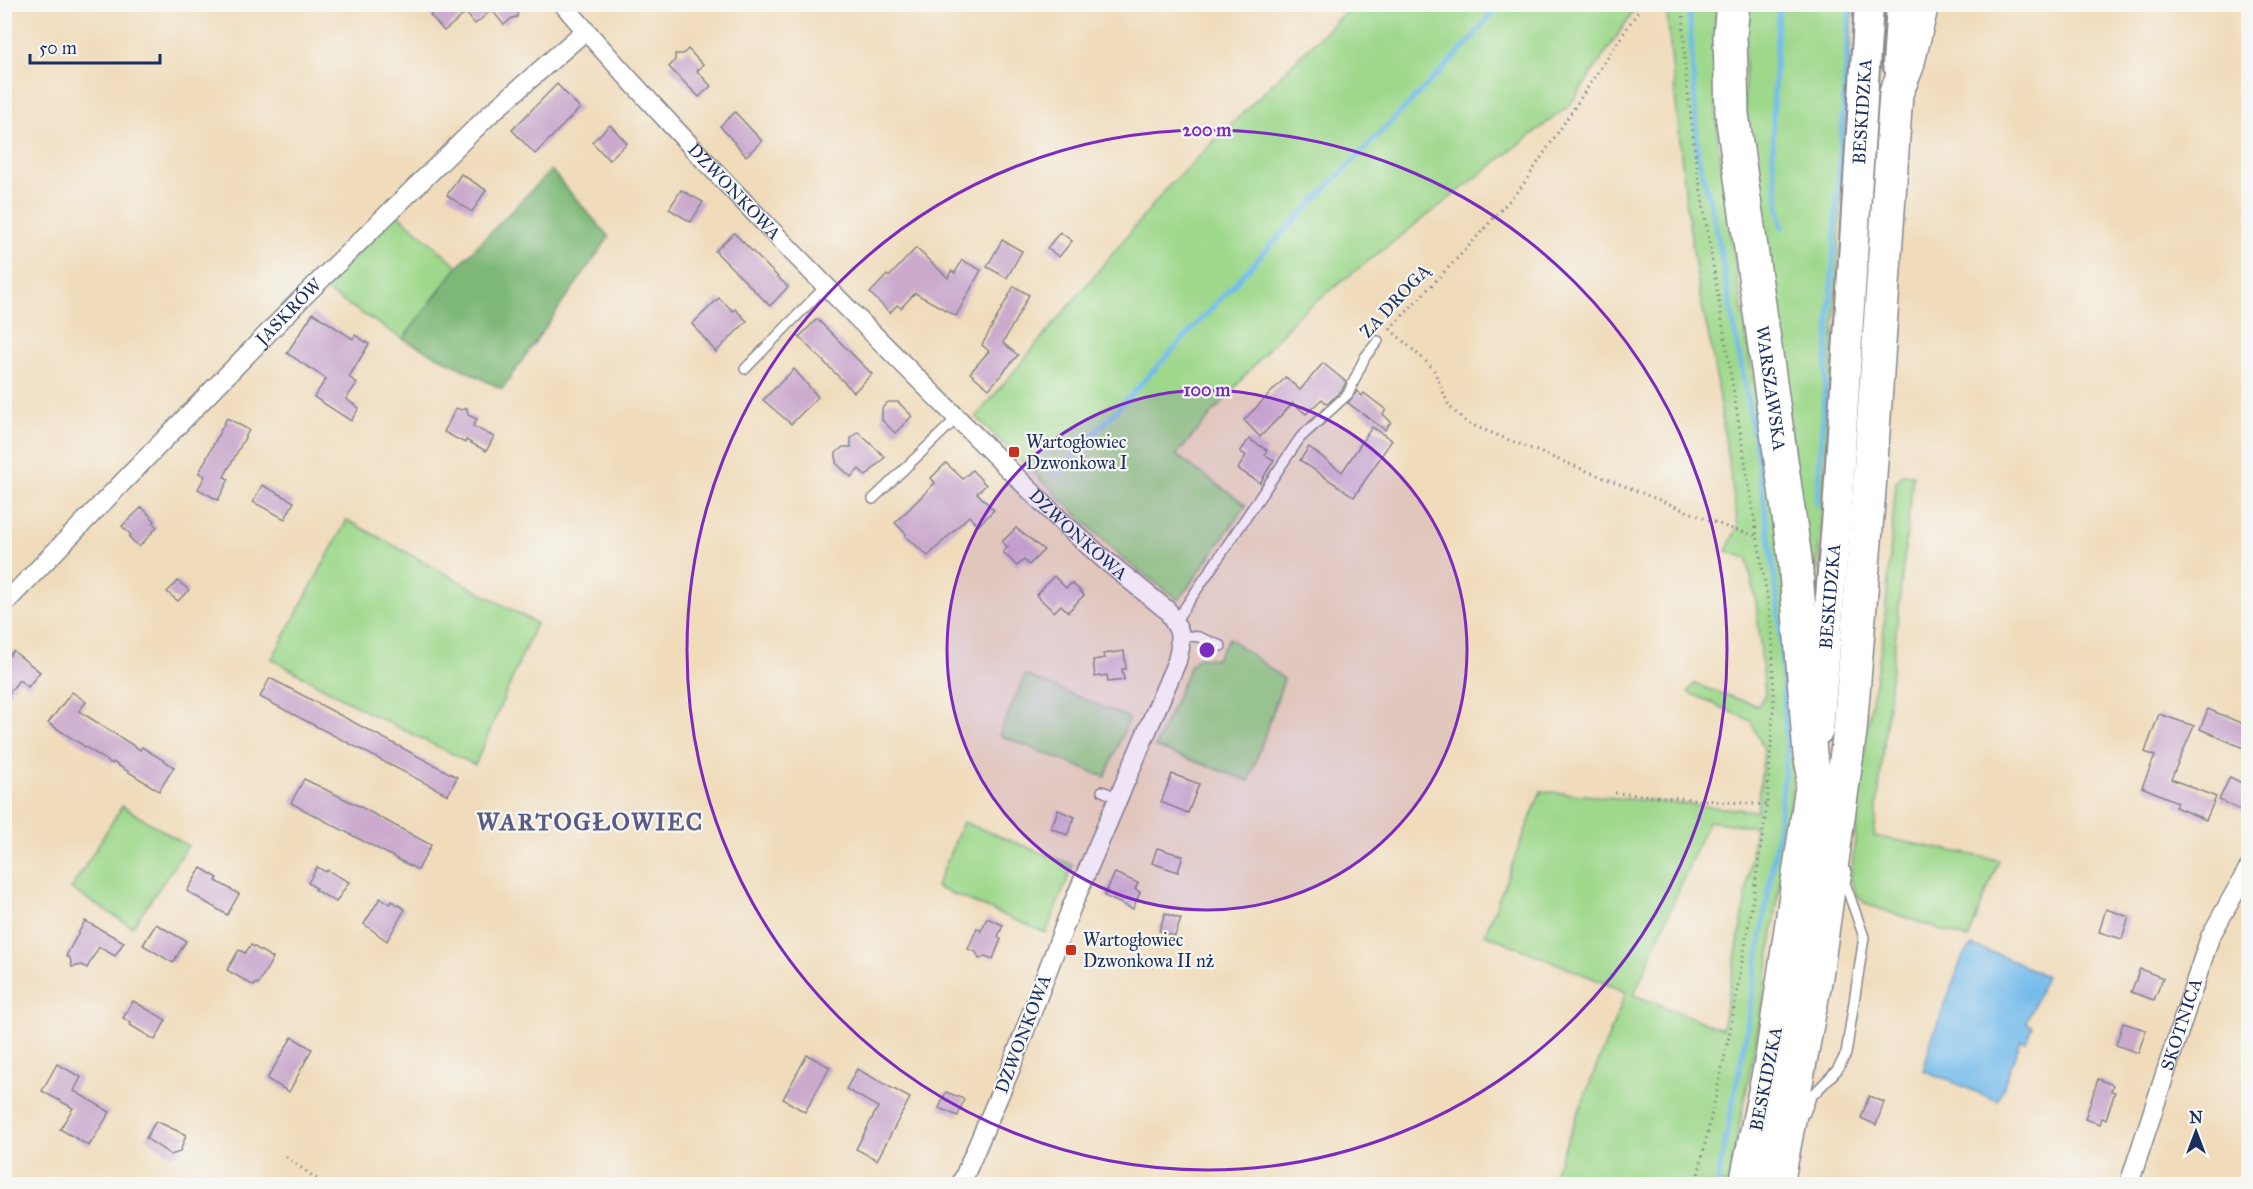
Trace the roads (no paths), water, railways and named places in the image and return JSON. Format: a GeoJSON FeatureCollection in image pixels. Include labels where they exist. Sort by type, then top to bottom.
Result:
{"type":"FeatureCollection","features":[{"type":"Feature","properties":{"kind":"highway","name":"WARSZAWSKA"},"geometry":{"type":"LineString","coordinates":[[1733,4],[1730,35],[1732,114],[1787,492],[1799,605],[1810,755],[1829,777]]}},
{"type":"Feature","properties":{"kind":"highway"},"geometry":{"type":"LineString","coordinates":[[1896,93],[1907,66],[1922,4]]}},
{"type":"Feature","properties":{"kind":"highway","name":"BESKIDZKA"},"geometry":{"type":"LineString","coordinates":[[1746,1185],[1829,777],[1868,513],[1896,93]]}},
{"type":"Feature","properties":{"kind":"highway","name":"BESKIDZKA"},"geometry":{"type":"LineString","coordinates":[[1778,1179],[1816,976],[1829,777]]}},
{"type":"Feature","properties":{"kind":"main road","name":"BESKIDZKA"},"geometry":{"type":"LineString","coordinates":[[1829,777],[1829,624],[1869,4]]}},
{"type":"Feature","properties":{"kind":"main road","name":"BESKIDZKA"},"geometry":{"type":"LineString","coordinates":[[1896,93],[1901,4]]}},
{"type":"Feature","properties":{"kind":"street","name":"DZWONKOWA"},"geometry":{"type":"LineString","coordinates":[[563,4],[728,187],[957,418],[1083,541],[1157,601],[1177,629],[1180,648],[1177,661],[1110,795],[1072,906],[1010,1070],[961,1185]]}},
{"type":"Feature","properties":{"kind":"street","name":"JASKRÓW"},"geometry":{"type":"LineString","coordinates":[[4,604],[304,296],[489,115],[585,31]]}},
{"type":"Feature","properties":{"kind":"street","name":"SKOTNICA"},"geometry":{"type":"LineString","coordinates":[[2129,1185],[2210,938],[2248,869]]}},
{"type":"Feature","properties":{"kind":"lane"},"geometry":{"type":"LineString","coordinates":[[745,369],[826,286]]}},
{"type":"Feature","properties":{"kind":"lane","name":"ZA DROGĄ"},"geometry":{"type":"LineString","coordinates":[[1177,629],[1300,438],[1348,394],[1365,357],[1378,341]]}},
{"type":"Feature","properties":{"kind":"lane"},"geometry":{"type":"LineString","coordinates":[[873,499],[957,418]]}},
{"type":"Feature","properties":{"kind":"lane"},"geometry":{"type":"LineString","coordinates":[[1177,629],[1221,646]]}},
{"type":"Feature","properties":{"kind":"lane"},"geometry":{"type":"LineString","coordinates":[[1829,777],[1848,812]]}},
{"type":"Feature","properties":{"kind":"lane"},"geometry":{"type":"LineString","coordinates":[[1802,1119],[1812,1097],[1837,1070],[1846,1054],[1864,937],[1845,882],[1848,863]]}},
{"type":"Feature","properties":{"kind":"lane"},"geometry":{"type":"LineString","coordinates":[[1778,1179],[1797,1130]]}},
{"type":"Feature","properties":{"kind":"water"},"geometry":{"type":"Polygon","coordinates":[[[1972,946],[1997,954],[2046,976],[2026,1023],[2032,1026],[2026,1042],[2021,1040],[1998,1101],[1923,1070],[1932,1038],[1963,956],[1972,946]]]}},
{"type":"Feature","properties":{"kind":"waterway"},"geometry":{"type":"LineString","coordinates":[[1056,475],[1269,247],[1471,40],[1499,4]]}},
{"type":"Feature","properties":{"kind":"waterway"},"geometry":{"type":"LineString","coordinates":[[1689,4],[1698,156],[1715,222],[1756,447],[1780,622],[1787,751],[1778,831],[1745,1040],[1717,1184]]}},
{"type":"Feature","properties":{"kind":"waterway"},"geometry":{"type":"LineString","coordinates":[[1779,4],[1773,109],[1773,160],[1782,228]]}},
{"type":"Feature","properties":{"kind":"waterway"},"geometry":{"type":"LineString","coordinates":[[1817,504],[1850,4]]}},
{"type":"Feature","properties":{"kind":"place","name":"Wartogłowiec Dzwonkowa I"},"geometry":{"type":"Point","coordinates":[1014,452]}},
{"type":"Feature","properties":{"kind":"place","name":"Wartogłowiec Dzwonkowa II nż"},"geometry":{"type":"Point","coordinates":[1071,950]}},
{"type":"Feature","properties":{"kind":"district","name":"WARTOGŁOWIEC"},"geometry":{"type":"Point","coordinates":[590,822]}}]}
